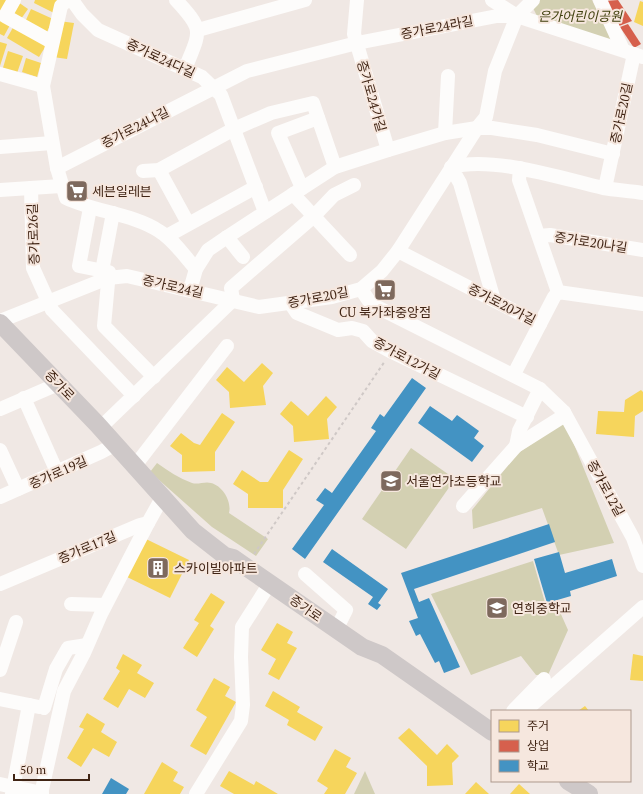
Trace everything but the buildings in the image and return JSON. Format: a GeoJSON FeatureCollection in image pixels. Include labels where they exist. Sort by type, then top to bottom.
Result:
{"type":"FeatureCollection","features":[{"type":"Feature","properties":{"kind":"main road","name":"증가로"},"geometry":{"type":"LineString","coordinates":[[0,322],[100,428],[193,531],[225,556],[233,558],[337,628],[362,647],[382,655],[491,731]]}},
{"type":"Feature","properties":{"kind":"main road"},"geometry":{"type":"LineString","coordinates":[[570,782],[590,794]]}},
{"type":"Feature","properties":{"kind":"street"},"geometry":{"type":"LineString","coordinates":[[14,0],[5,16],[52,42]]}},
{"type":"Feature","properties":{"kind":"street"},"geometry":{"type":"LineString","coordinates":[[67,0],[61,6],[42,86],[57,168],[61,186],[66,198],[90,208],[113,213],[158,230],[166,236],[196,269]]}},
{"type":"Feature","properties":{"kind":"street","name":"증가로24다길"},"geometry":{"type":"LineString","coordinates":[[72,0],[82,14],[98,30],[202,77],[221,94],[265,212]]}},
{"type":"Feature","properties":{"kind":"street"},"geometry":{"type":"LineString","coordinates":[[176,0],[190,15],[198,30],[197,38],[185,69]]}},
{"type":"Feature","properties":{"kind":"street"},"geometry":{"type":"LineString","coordinates":[[198,30],[305,0]]}},
{"type":"Feature","properties":{"kind":"street"},"geometry":{"type":"LineString","coordinates":[[357,0],[354,34],[357,42]]}},
{"type":"Feature","properties":{"kind":"street"},"geometry":{"type":"LineString","coordinates":[[492,0],[517,16],[633,53]]}},
{"type":"Feature","properties":{"kind":"street"},"geometry":{"type":"LineString","coordinates":[[517,16],[534,0]]}},
{"type":"Feature","properties":{"kind":"street"},"geometry":{"type":"LineString","coordinates":[[600,0],[633,53]]}},
{"type":"Feature","properties":{"kind":"street","name":"증가로24라길"},"geometry":{"type":"LineString","coordinates":[[214,87],[247,71],[357,42],[497,16],[517,16]]}},
{"type":"Feature","properties":{"kind":"street","name":"증가로20길"},"geometry":{"type":"LineString","coordinates":[[234,300],[259,307],[291,304],[332,297],[361,289],[382,271],[398,251],[451,167],[486,117],[495,71],[517,16]]}},
{"type":"Feature","properties":{"kind":"street","name":"증가로24가길"},"geometry":{"type":"LineString","coordinates":[[357,42],[388,150]]}},
{"type":"Feature","properties":{"kind":"street","name":"증가로20길"},"geometry":{"type":"LineString","coordinates":[[477,128],[492,128],[537,135],[613,154],[633,53]]}},
{"type":"Feature","properties":{"kind":"street"},"geometry":{"type":"LineString","coordinates":[[0,74],[42,86]]}},
{"type":"Feature","properties":{"kind":"street"},"geometry":{"type":"LineString","coordinates":[[445,133],[448,76]]}},
{"type":"Feature","properties":{"kind":"street","name":"증가로24나길"},"geometry":{"type":"LineString","coordinates":[[57,168],[214,87]]}},
{"type":"Feature","properties":{"kind":"street"},"geometry":{"type":"LineString","coordinates":[[143,171],[160,170],[234,129],[271,113],[313,103],[335,167]]}},
{"type":"Feature","properties":{"kind":"street"},"geometry":{"type":"LineString","coordinates":[[318,118],[278,134],[298,191],[312,217],[350,255]]}},
{"type":"Feature","properties":{"kind":"street","name":"증가로24가길"},"geometry":{"type":"LineString","coordinates":[[190,290],[196,269],[208,250],[335,167],[445,133],[477,128]]}},
{"type":"Feature","properties":{"kind":"street"},"geometry":{"type":"LineString","coordinates":[[0,147],[52,143]]}},
{"type":"Feature","properties":{"kind":"street"},"geometry":{"type":"LineString","coordinates":[[605,188],[613,154]]}},
{"type":"Feature","properties":{"kind":"street"},"geometry":{"type":"LineString","coordinates":[[494,300],[460,184],[451,167],[464,164],[520,168],[605,188],[643,193]]}},
{"type":"Feature","properties":{"kind":"street","name":"증가로20나길"},"geometry":{"type":"LineString","coordinates":[[520,168],[519,180],[558,292]]}},
{"type":"Feature","properties":{"kind":"street"},"geometry":{"type":"LineString","coordinates":[[160,170],[188,223]]}},
{"type":"Feature","properties":{"kind":"street"},"geometry":{"type":"LineString","coordinates":[[100,428],[234,300],[231,288],[312,217],[334,195],[354,185]]}},
{"type":"Feature","properties":{"kind":"street","name":"증가로26길"},"geometry":{"type":"LineString","coordinates":[[0,190],[61,186]]}},
{"type":"Feature","properties":{"kind":"street"},"geometry":{"type":"LineString","coordinates":[[166,236],[256,187]]}},
{"type":"Feature","properties":{"kind":"street","name":"증가로26길"},"geometry":{"type":"LineString","coordinates":[[31,188],[33,268],[47,302]]}},
{"type":"Feature","properties":{"kind":"street"},"geometry":{"type":"LineString","coordinates":[[90,208],[79,266],[105,274]]}},
{"type":"Feature","properties":{"kind":"street"},"geometry":{"type":"LineString","coordinates":[[113,213],[105,274],[104,326],[154,377]]}},
{"type":"Feature","properties":{"kind":"street","name":"증가로20나길"},"geometry":{"type":"LineString","coordinates":[[539,236],[550,235],[643,250]]}},
{"type":"Feature","properties":{"kind":"street"},"geometry":{"type":"LineString","coordinates":[[227,237],[243,256]]}},
{"type":"Feature","properties":{"kind":"street","name":"증가로20가길"},"geometry":{"type":"LineString","coordinates":[[398,251],[540,324],[558,292]]}},
{"type":"Feature","properties":{"kind":"street","name":"증가로24길"},"geometry":{"type":"LineString","coordinates":[[0,322],[47,302],[105,274],[127,276],[234,300]]}},
{"type":"Feature","properties":{"kind":"street"},"geometry":{"type":"LineString","coordinates":[[361,289],[371,304],[514,374],[540,389],[564,412],[562,417],[516,446],[463,506]]}},
{"type":"Feature","properties":{"kind":"street"},"geometry":{"type":"LineString","coordinates":[[558,292],[643,304]]}},
{"type":"Feature","properties":{"kind":"street"},"geometry":{"type":"LineString","coordinates":[[47,302],[52,310],[134,396]]}},
{"type":"Feature","properties":{"kind":"street","name":"증가로12가길"},"geometry":{"type":"LineString","coordinates":[[291,304],[297,313],[338,330],[352,328],[363,331],[372,341],[392,352],[527,417]]}},
{"type":"Feature","properties":{"kind":"street"},"geometry":{"type":"LineString","coordinates":[[514,374],[540,324]]}},
{"type":"Feature","properties":{"kind":"street"},"geometry":{"type":"LineString","coordinates":[[134,467],[227,346]]}},
{"type":"Feature","properties":{"kind":"street"},"geometry":{"type":"LineString","coordinates":[[0,409],[58,384]]}},
{"type":"Feature","properties":{"kind":"street"},"geometry":{"type":"LineString","coordinates":[[516,446],[519,431],[540,389]]}},
{"type":"Feature","properties":{"kind":"street"},"geometry":{"type":"LineString","coordinates":[[24,398],[57,472]]}},
{"type":"Feature","properties":{"kind":"street","name":"증가로12길"},"geometry":{"type":"LineString","coordinates":[[564,412],[633,538],[643,566]]}},
{"type":"Feature","properties":{"kind":"street","name":"증가로19길"},"geometry":{"type":"LineString","coordinates":[[0,497],[114,445]]}},
{"type":"Feature","properties":{"kind":"street"},"geometry":{"type":"LineString","coordinates":[[0,450],[18,489]]}},
{"type":"Feature","properties":{"kind":"street"},"geometry":{"type":"LineString","coordinates":[[30,705],[8,788],[42,793],[64,691],[105,605],[162,498]]}},
{"type":"Feature","properties":{"kind":"street","name":"증가로17길"},"geometry":{"type":"LineString","coordinates":[[0,584],[148,523]]}},
{"type":"Feature","properties":{"kind":"street"},"geometry":{"type":"LineString","coordinates":[[305,574],[346,610],[337,628]]}},
{"type":"Feature","properties":{"kind":"street"},"geometry":{"type":"LineString","coordinates":[[196,794],[241,720],[244,706],[241,657],[242,627],[270,583]]}},
{"type":"Feature","properties":{"kind":"street"},"geometry":{"type":"LineString","coordinates":[[71,604],[105,605]]}},
{"type":"Feature","properties":{"kind":"street"},"geometry":{"type":"LineString","coordinates":[[526,710],[643,607]]}},
{"type":"Feature","properties":{"kind":"street"},"geometry":{"type":"LineString","coordinates":[[0,670],[16,622]]}},
{"type":"Feature","properties":{"kind":"street"},"geometry":{"type":"LineString","coordinates":[[44,708],[56,668],[68,648],[87,645]]}},
{"type":"Feature","properties":{"kind":"street"},"geometry":{"type":"LineString","coordinates":[[514,710],[544,679]]}},
{"type":"Feature","properties":{"kind":"street"},"geometry":{"type":"LineString","coordinates":[[0,699],[59,712]]}},
{"type":"Feature","properties":{"kind":"path"},"geometry":{"type":"LineString","coordinates":[[254,554],[392,352]]}},
{"type":"Feature","properties":{"kind":"green space","name":"은가어린이공원"},"geometry":{"type":"Polygon","coordinates":[[[540,0],[592,0],[613,42],[539,20],[533,8],[540,0]]]}},
{"type":"Feature","properties":{"kind":"green space"},"geometry":{"type":"Polygon","coordinates":[[[565,422],[614,543],[559,555],[542,508],[473,529],[472,510],[518,453],[565,422]]]}},
{"type":"Feature","properties":{"kind":"green space"},"geometry":{"type":"Polygon","coordinates":[[[411,448],[455,479],[406,549],[362,519],[411,448]]]}},
{"type":"Feature","properties":{"kind":"green space"},"geometry":{"type":"Polygon","coordinates":[[[157,463],[192,483],[209,483],[219,487],[228,499],[230,509],[229,513],[268,539],[256,556],[212,527],[150,472],[157,463]]]}},
{"type":"Feature","properties":{"kind":"green space"},"geometry":{"type":"Polygon","coordinates":[[[533,561],[546,606],[556,603],[568,630],[548,675],[536,675],[521,656],[471,675],[431,594],[533,561]]]}},
{"type":"Feature","properties":{"kind":"green space"},"geometry":{"type":"Polygon","coordinates":[[[365,771],[375,794],[354,794],[365,771]]]}},
{"type":"Feature","properties":{"kind":"place","name":"세븐일레븐"},"geometry":{"type":"Point","coordinates":[77,191]}},
{"type":"Feature","properties":{"kind":"place","name":"CU 북가좌중앙점"},"geometry":{"type":"Point","coordinates":[385,290]}},
{"type":"Feature","properties":{"kind":"place","name":"서울연가초등학교"},"geometry":{"type":"Point","coordinates":[391,481]}},
{"type":"Feature","properties":{"kind":"place","name":"스카이빌아파트"},"geometry":{"type":"Point","coordinates":[158,568]}},
{"type":"Feature","properties":{"kind":"place","name":"연희중학교"},"geometry":{"type":"Point","coordinates":[497,608]}}]}
